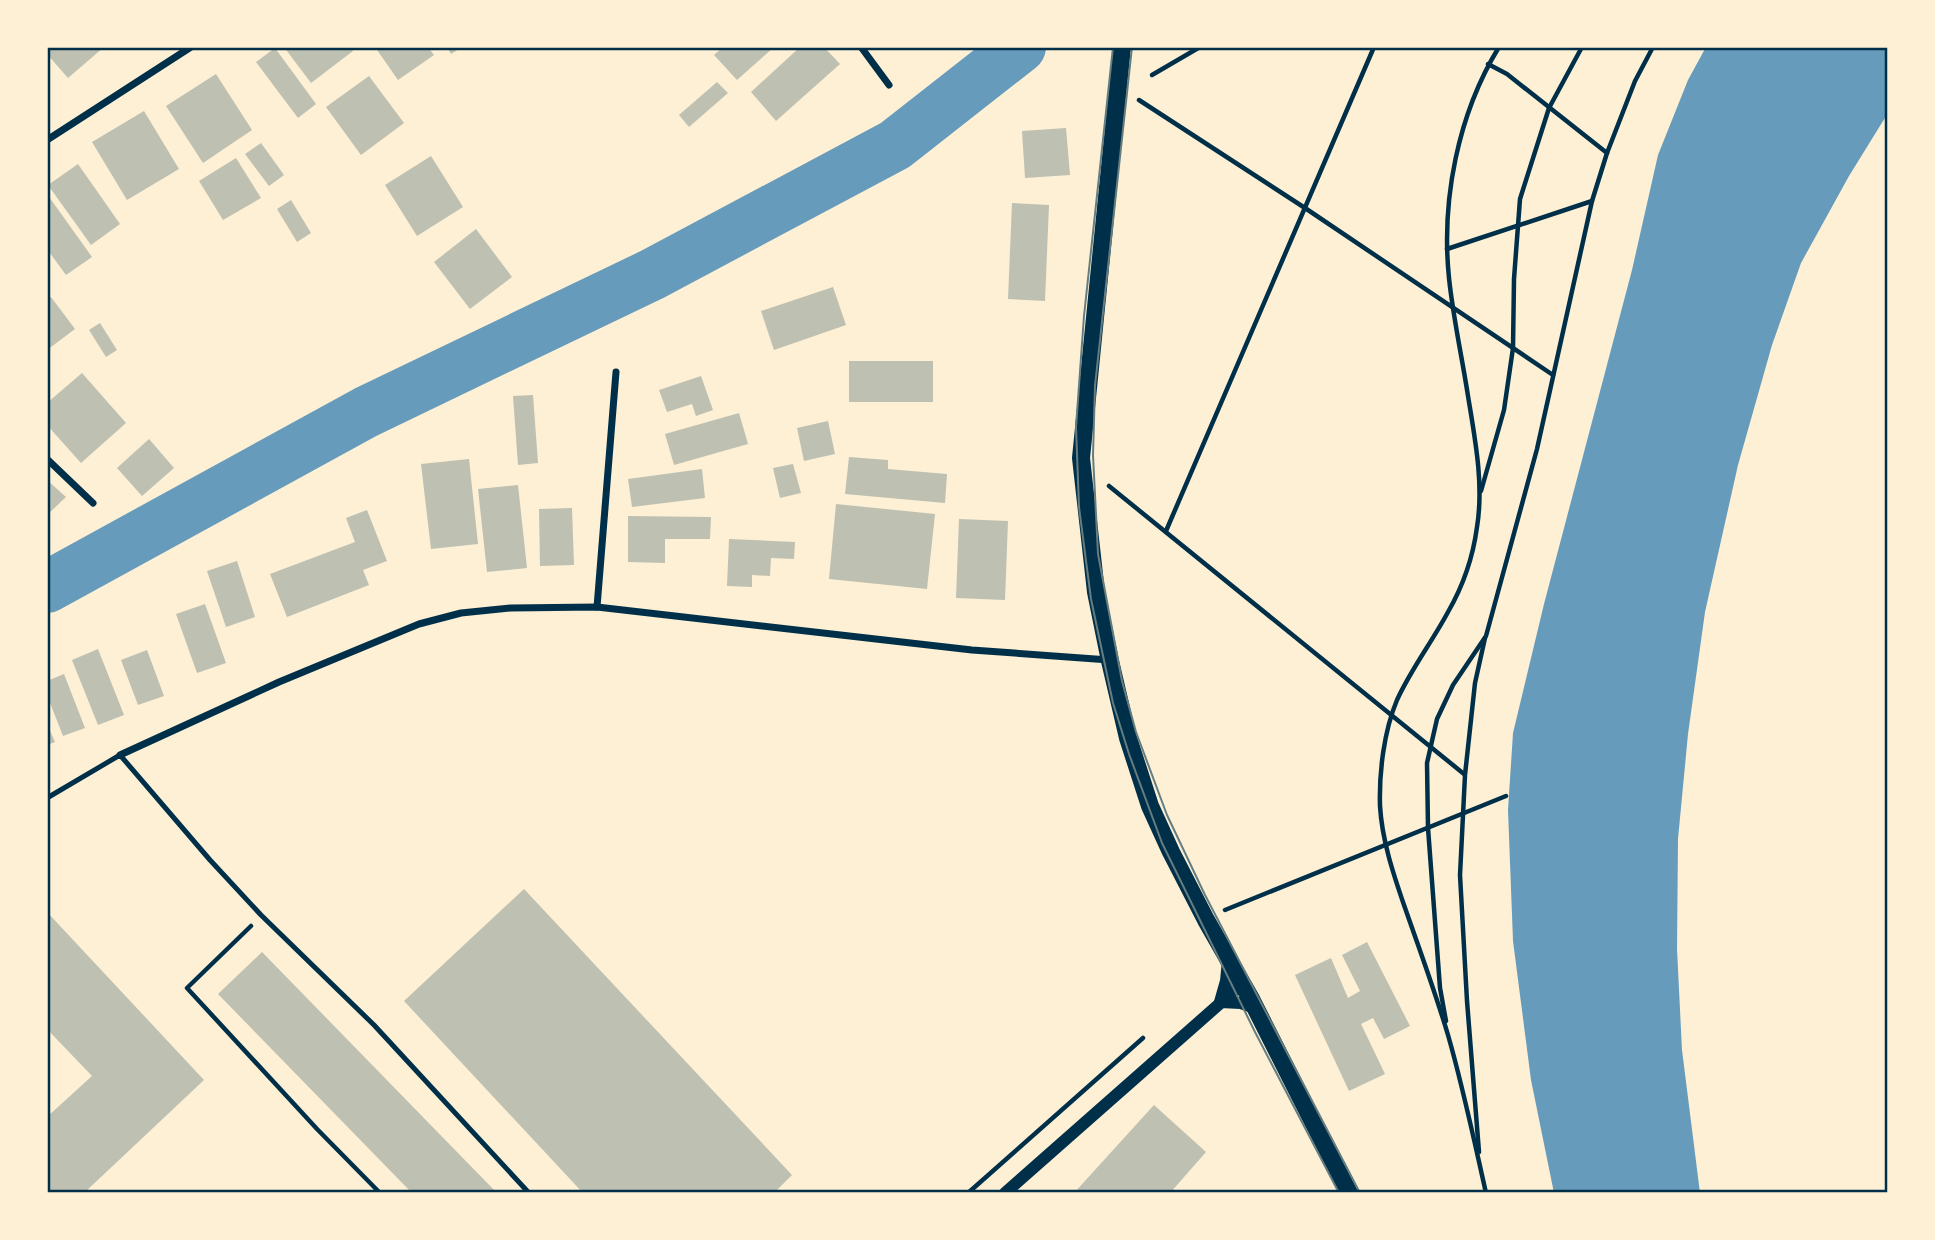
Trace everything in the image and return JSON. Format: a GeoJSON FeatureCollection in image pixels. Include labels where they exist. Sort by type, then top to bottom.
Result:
{"type":"FeatureCollection","features":[{"type":"Feature","properties":{"kind":"main road"},"geometry":{"type":"LineString","coordinates":[[1122,47],[1081,458],[1096,592],[1128,738],[1150,806],[1187,884],[1255,1008],[1349,1193]]}},
{"type":"Feature","properties":{"kind":"street"},"geometry":{"type":"LineString","coordinates":[[47,140],[191,47]]}},
{"type":"Feature","properties":{"kind":"street"},"geometry":{"type":"LineString","coordinates":[[861,47],[889,85]]}},
{"type":"Feature","properties":{"kind":"street"},"geometry":{"type":"LineString","coordinates":[[597,607],[616,372]]}},
{"type":"Feature","properties":{"kind":"street"},"geometry":{"type":"LineString","coordinates":[[47,459],[93,503]]}},
{"type":"Feature","properties":{"kind":"street"},"geometry":{"type":"LineString","coordinates":[[120,755],[279,682],[419,624],[461,613],[511,608],[597,607],[972,650],[1110,660]]}},
{"type":"Feature","properties":{"kind":"street"},"geometry":{"type":"LineString","coordinates":[[1220,1002],[1228,960]]}},
{"type":"Feature","properties":{"kind":"street"},"geometry":{"type":"LineString","coordinates":[[1005,1193],[1242,984]]}},
{"type":"Feature","properties":{"kind":"street"},"geometry":{"type":"LineString","coordinates":[[1220,1002],[1241,1003],[1255,1008]]}},
{"type":"Feature","properties":{"kind":"lane"},"geometry":{"type":"LineString","coordinates":[[47,798],[120,755],[157,801],[261,915],[374,1026],[529,1193]]}},
{"type":"Feature","properties":{"kind":"path"},"geometry":{"type":"LineString","coordinates":[[1152,75],[1200,47]]}},
{"type":"Feature","properties":{"kind":"path"},"geometry":{"type":"LineString","coordinates":[[1166,531],[1374,47]]}},
{"type":"Feature","properties":{"kind":"path"},"geometry":{"type":"LineString","coordinates":[[1448,1036],[1385,845],[1380,807],[1381,777],[1386,740],[1396,702],[1419,657],[1460,590],[1478,527],[1478,455],[1447,249],[1449,204],[1455,162],[1465,124],[1489,64],[1499,47]]}},
{"type":"Feature","properties":{"kind":"path"},"geometry":{"type":"LineString","coordinates":[[1479,498],[1504,410],[1513,348],[1514,279],[1520,200],[1549,108],[1583,47]]}},
{"type":"Feature","properties":{"kind":"path"},"geometry":{"type":"LineString","coordinates":[[1482,1174],[1465,973],[1460,875],[1465,775],[1475,683],[1537,449],[1592,201],[1607,153],[1635,82],[1653,47]]}},
{"type":"Feature","properties":{"kind":"path"},"geometry":{"type":"LineString","coordinates":[[1489,64],[1507,74],[1607,153]]}},
{"type":"Feature","properties":{"kind":"path"},"geometry":{"type":"LineString","coordinates":[[1139,100],[1553,375]]}},
{"type":"Feature","properties":{"kind":"path"},"geometry":{"type":"LineString","coordinates":[[1447,249],[1592,201]]}},
{"type":"Feature","properties":{"kind":"path"},"geometry":{"type":"LineString","coordinates":[[1109,486],[1465,775]]}},
{"type":"Feature","properties":{"kind":"path"},"geometry":{"type":"LineString","coordinates":[[1486,636],[1453,685],[1437,719],[1427,763],[1428,828],[1440,988],[1448,1036],[1486,1193]]}},
{"type":"Feature","properties":{"kind":"path"},"geometry":{"type":"LineString","coordinates":[[1237,904],[1506,796]]}},
{"type":"Feature","properties":{"kind":"path"},"geometry":{"type":"LineString","coordinates":[[261,915],[187,988],[380,1193]]}},
{"type":"Feature","properties":{"kind":"path"},"geometry":{"type":"LineString","coordinates":[[968,1193],[1143,1038]]}},
{"type":"Feature","properties":{"kind":"water"},"geometry":{"type":"Polygon","coordinates":[[[1706,47],[1888,47],[1888,113],[1849,176],[1801,263],[1772,345],[1738,465],[1705,612],[1688,734],[1678,839],[1677,949],[1682,1050],[1700,1193],[1554,1193],[1531,1080],[1513,941],[1508,810],[1513,733],[1632,270],[1658,155],[1688,80],[1706,47]]]}},
{"type":"Feature","properties":{"kind":"building"},"geometry":{"type":"Polygon","coordinates":[[[47,47],[104,47],[68,78],[47,54],[47,47]]]}},
{"type":"Feature","properties":{"kind":"building"},"geometry":{"type":"Polygon","coordinates":[[[284,47],[350,47],[353,51],[311,83],[284,47]]]}},
{"type":"Feature","properties":{"kind":"building"},"geometry":{"type":"Polygon","coordinates":[[[375,47],[428,47],[434,55],[398,80],[375,47]]]}},
{"type":"Feature","properties":{"kind":"building"},"geometry":{"type":"Polygon","coordinates":[[[447,47],[462,47],[451,54],[447,47]]]}},
{"type":"Feature","properties":{"kind":"building"},"geometry":{"type":"Polygon","coordinates":[[[723,47],[774,47],[737,80],[714,55],[723,47]]]}},
{"type":"Feature","properties":{"kind":"building"},"geometry":{"type":"Polygon","coordinates":[[[800,47],[824,47],[840,64],[776,121],[751,92],[800,47]]]}},
{"type":"Feature","properties":{"kind":"building"},"geometry":{"type":"Polygon","coordinates":[[[275,48],[316,104],[298,118],[256,62],[275,48]]]}},
{"type":"Feature","properties":{"kind":"building"},"geometry":{"type":"Polygon","coordinates":[[[216,74],[252,130],[203,163],[166,106],[216,74]]]}},
{"type":"Feature","properties":{"kind":"building"},"geometry":{"type":"Polygon","coordinates":[[[369,76],[404,123],[361,155],[326,107],[369,76]]]}},
{"type":"Feature","properties":{"kind":"building"},"geometry":{"type":"Polygon","coordinates":[[[717,82],[728,93],[689,127],[679,115],[717,82]]]}},
{"type":"Feature","properties":{"kind":"building"},"geometry":{"type":"Polygon","coordinates":[[[144,111],[179,169],[127,200],[92,142],[144,111]]]}},
{"type":"Feature","properties":{"kind":"building"},"geometry":{"type":"Polygon","coordinates":[[[1066,128],[1070,175],[1025,178],[1022,131],[1066,128]]]}},
{"type":"Feature","properties":{"kind":"building"},"geometry":{"type":"Polygon","coordinates":[[[261,143],[284,175],[269,186],[245,154],[261,143]]]}},
{"type":"Feature","properties":{"kind":"building"},"geometry":{"type":"Polygon","coordinates":[[[431,156],[463,207],[417,236],[385,185],[431,156]]]}},
{"type":"Feature","properties":{"kind":"building"},"geometry":{"type":"Polygon","coordinates":[[[236,158],[261,198],[223,220],[199,181],[236,158]]]}},
{"type":"Feature","properties":{"kind":"building"},"geometry":{"type":"Polygon","coordinates":[[[78,164],[120,224],[91,245],[48,185],[78,164]]]}},
{"type":"Feature","properties":{"kind":"building"},"geometry":{"type":"Polygon","coordinates":[[[47,194],[92,257],[66,275],[47,249],[47,194]]]}},
{"type":"Feature","properties":{"kind":"building"},"geometry":{"type":"Polygon","coordinates":[[[291,200],[311,233],[297,242],[277,209],[291,200]]]}},
{"type":"Feature","properties":{"kind":"building"},"geometry":{"type":"Polygon","coordinates":[[[1012,203],[1049,205],[1045,301],[1008,299],[1012,203]]]}},
{"type":"Feature","properties":{"kind":"building"},"geometry":{"type":"Polygon","coordinates":[[[476,229],[512,277],[470,309],[434,262],[476,229]]]}},
{"type":"Feature","properties":{"kind":"building"},"geometry":{"type":"Polygon","coordinates":[[[833,287],[846,325],[774,350],[761,311],[833,287]]]}},
{"type":"Feature","properties":{"kind":"building"},"geometry":{"type":"Polygon","coordinates":[[[51,297],[75,329],[47,350],[47,300],[51,297]]]}},
{"type":"Feature","properties":{"kind":"building"},"geometry":{"type":"Polygon","coordinates":[[[100,323],[117,350],[106,357],[89,330],[100,323]]]}},
{"type":"Feature","properties":{"kind":"building"},"geometry":{"type":"Polygon","coordinates":[[[849,361],[933,361],[933,402],[849,402],[849,361]]]}},
{"type":"Feature","properties":{"kind":"building"},"geometry":{"type":"Polygon","coordinates":[[[82,373],[126,423],[81,463],[47,425],[47,403],[82,373]]]}},
{"type":"Feature","properties":{"kind":"building"},"geometry":{"type":"Polygon","coordinates":[[[701,376],[713,410],[696,416],[692,404],[667,412],[659,390],[701,376]]]}},
{"type":"Feature","properties":{"kind":"building"},"geometry":{"type":"Polygon","coordinates":[[[533,395],[538,463],[518,465],[513,396],[533,395]]]}},
{"type":"Feature","properties":{"kind":"building"},"geometry":{"type":"Polygon","coordinates":[[[739,413],[748,444],[674,465],[665,434],[739,413]]]}},
{"type":"Feature","properties":{"kind":"building"},"geometry":{"type":"Polygon","coordinates":[[[828,421],[835,454],[804,461],[797,428],[828,421]]]}},
{"type":"Feature","properties":{"kind":"building"},"geometry":{"type":"Polygon","coordinates":[[[149,439],[174,468],[142,496],[117,468],[149,439]]]}},
{"type":"Feature","properties":{"kind":"building"},"geometry":{"type":"Polygon","coordinates":[[[849,457],[888,460],[888,469],[947,474],[945,503],[845,494],[849,457]]]}},
{"type":"Feature","properties":{"kind":"building"},"geometry":{"type":"Polygon","coordinates":[[[469,459],[478,544],[431,549],[421,464],[469,459]]]}},
{"type":"Feature","properties":{"kind":"building"},"geometry":{"type":"Polygon","coordinates":[[[793,464],[801,493],[780,498],[773,468],[793,464]]]}},
{"type":"Feature","properties":{"kind":"building"},"geometry":{"type":"Polygon","coordinates":[[[702,469],[705,498],[632,507],[628,479],[702,469]]]}},
{"type":"Feature","properties":{"kind":"building"},"geometry":{"type":"Polygon","coordinates":[[[47,480],[66,497],[47,515],[47,480]]]}},
{"type":"Feature","properties":{"kind":"building"},"geometry":{"type":"Polygon","coordinates":[[[518,485],[527,568],[487,572],[478,489],[518,485]]]}},
{"type":"Feature","properties":{"kind":"building"},"geometry":{"type":"Polygon","coordinates":[[[836,504],[935,514],[927,589],[829,579],[836,504]]]}},
{"type":"Feature","properties":{"kind":"building"},"geometry":{"type":"Polygon","coordinates":[[[572,508],[574,565],[540,566],[539,509],[572,508]]]}},
{"type":"Feature","properties":{"kind":"building"},"geometry":{"type":"Polygon","coordinates":[[[367,510],[387,561],[363,570],[369,585],[287,617],[270,574],[355,542],[346,518],[367,510]]]}},
{"type":"Feature","properties":{"kind":"building"},"geometry":{"type":"Polygon","coordinates":[[[628,516],[711,517],[710,539],[665,539],[665,563],[628,562],[628,516]]]}},
{"type":"Feature","properties":{"kind":"building"},"geometry":{"type":"Polygon","coordinates":[[[959,519],[1008,521],[1005,600],[956,598],[959,519]]]}},
{"type":"Feature","properties":{"kind":"building"},"geometry":{"type":"Polygon","coordinates":[[[729,539],[795,542],[794,559],[771,558],[770,576],[752,575],[752,587],[727,586],[729,539]]]}},
{"type":"Feature","properties":{"kind":"building"},"geometry":{"type":"Polygon","coordinates":[[[237,561],[255,617],[226,627],[207,571],[237,561]]]}},
{"type":"Feature","properties":{"kind":"building"},"geometry":{"type":"Polygon","coordinates":[[[205,604],[226,663],[197,673],[176,614],[205,604]]]}},
{"type":"Feature","properties":{"kind":"building"},"geometry":{"type":"Polygon","coordinates":[[[98,649],[124,715],[98,725],[72,660],[98,649]]]}},
{"type":"Feature","properties":{"kind":"building"},"geometry":{"type":"Polygon","coordinates":[[[147,650],[164,696],[138,705],[121,660],[147,650]]]}},
{"type":"Feature","properties":{"kind":"building"},"geometry":{"type":"Polygon","coordinates":[[[64,674],[85,728],[63,736],[47,695],[47,681],[64,674]]]}},
{"type":"Feature","properties":{"kind":"building"},"geometry":{"type":"Polygon","coordinates":[[[47,724],[55,742],[47,745],[47,724]]]}},
{"type":"Feature","properties":{"kind":"building"},"geometry":{"type":"Polygon","coordinates":[[[524,889],[792,1175],[774,1193],[583,1193],[404,1001],[524,889]]]}},
{"type":"Feature","properties":{"kind":"building"},"geometry":{"type":"Polygon","coordinates":[[[47,912],[204,1080],[84,1193],[47,1193],[47,1117],[92,1076],[47,1029],[47,912]]]}},
{"type":"Feature","properties":{"kind":"building"},"geometry":{"type":"Polygon","coordinates":[[[1367,942],[1410,1026],[1384,1039],[1373,1018],[1361,1024],[1385,1074],[1349,1091],[1295,975],[1331,958],[1348,998],[1360,991],[1342,955],[1367,942]]]}},
{"type":"Feature","properties":{"kind":"building"},"geometry":{"type":"Polygon","coordinates":[[[262,952],[497,1193],[412,1193],[218,994],[262,952]]]}},
{"type":"Feature","properties":{"kind":"building"},"geometry":{"type":"Polygon","coordinates":[[[1154,1105],[1206,1152],[1170,1193],[1074,1193],[1154,1105]]]}},
{"type":"Feature","properties":{"kind":"waterway"},"geometry":{"type":"LineString","coordinates":[[47,587],[366,412],[653,274],[895,145],[1020,47]]}},
{"type":"Feature","properties":{"kind":"tram line"},"geometry":{"type":"LineString","coordinates":[[1113,47],[1084,316],[1076,427],[1079,507],[1091,599],[1113,703],[1162,843],[1255,1032],[1339,1193]]}},
{"type":"Feature","properties":{"kind":"tram line"},"geometry":{"type":"LineString","coordinates":[[1132,47],[1095,386],[1093,455],[1098,554],[1122,681],[1136,732],[1167,815],[1205,895],[1360,1193]]}}]}
